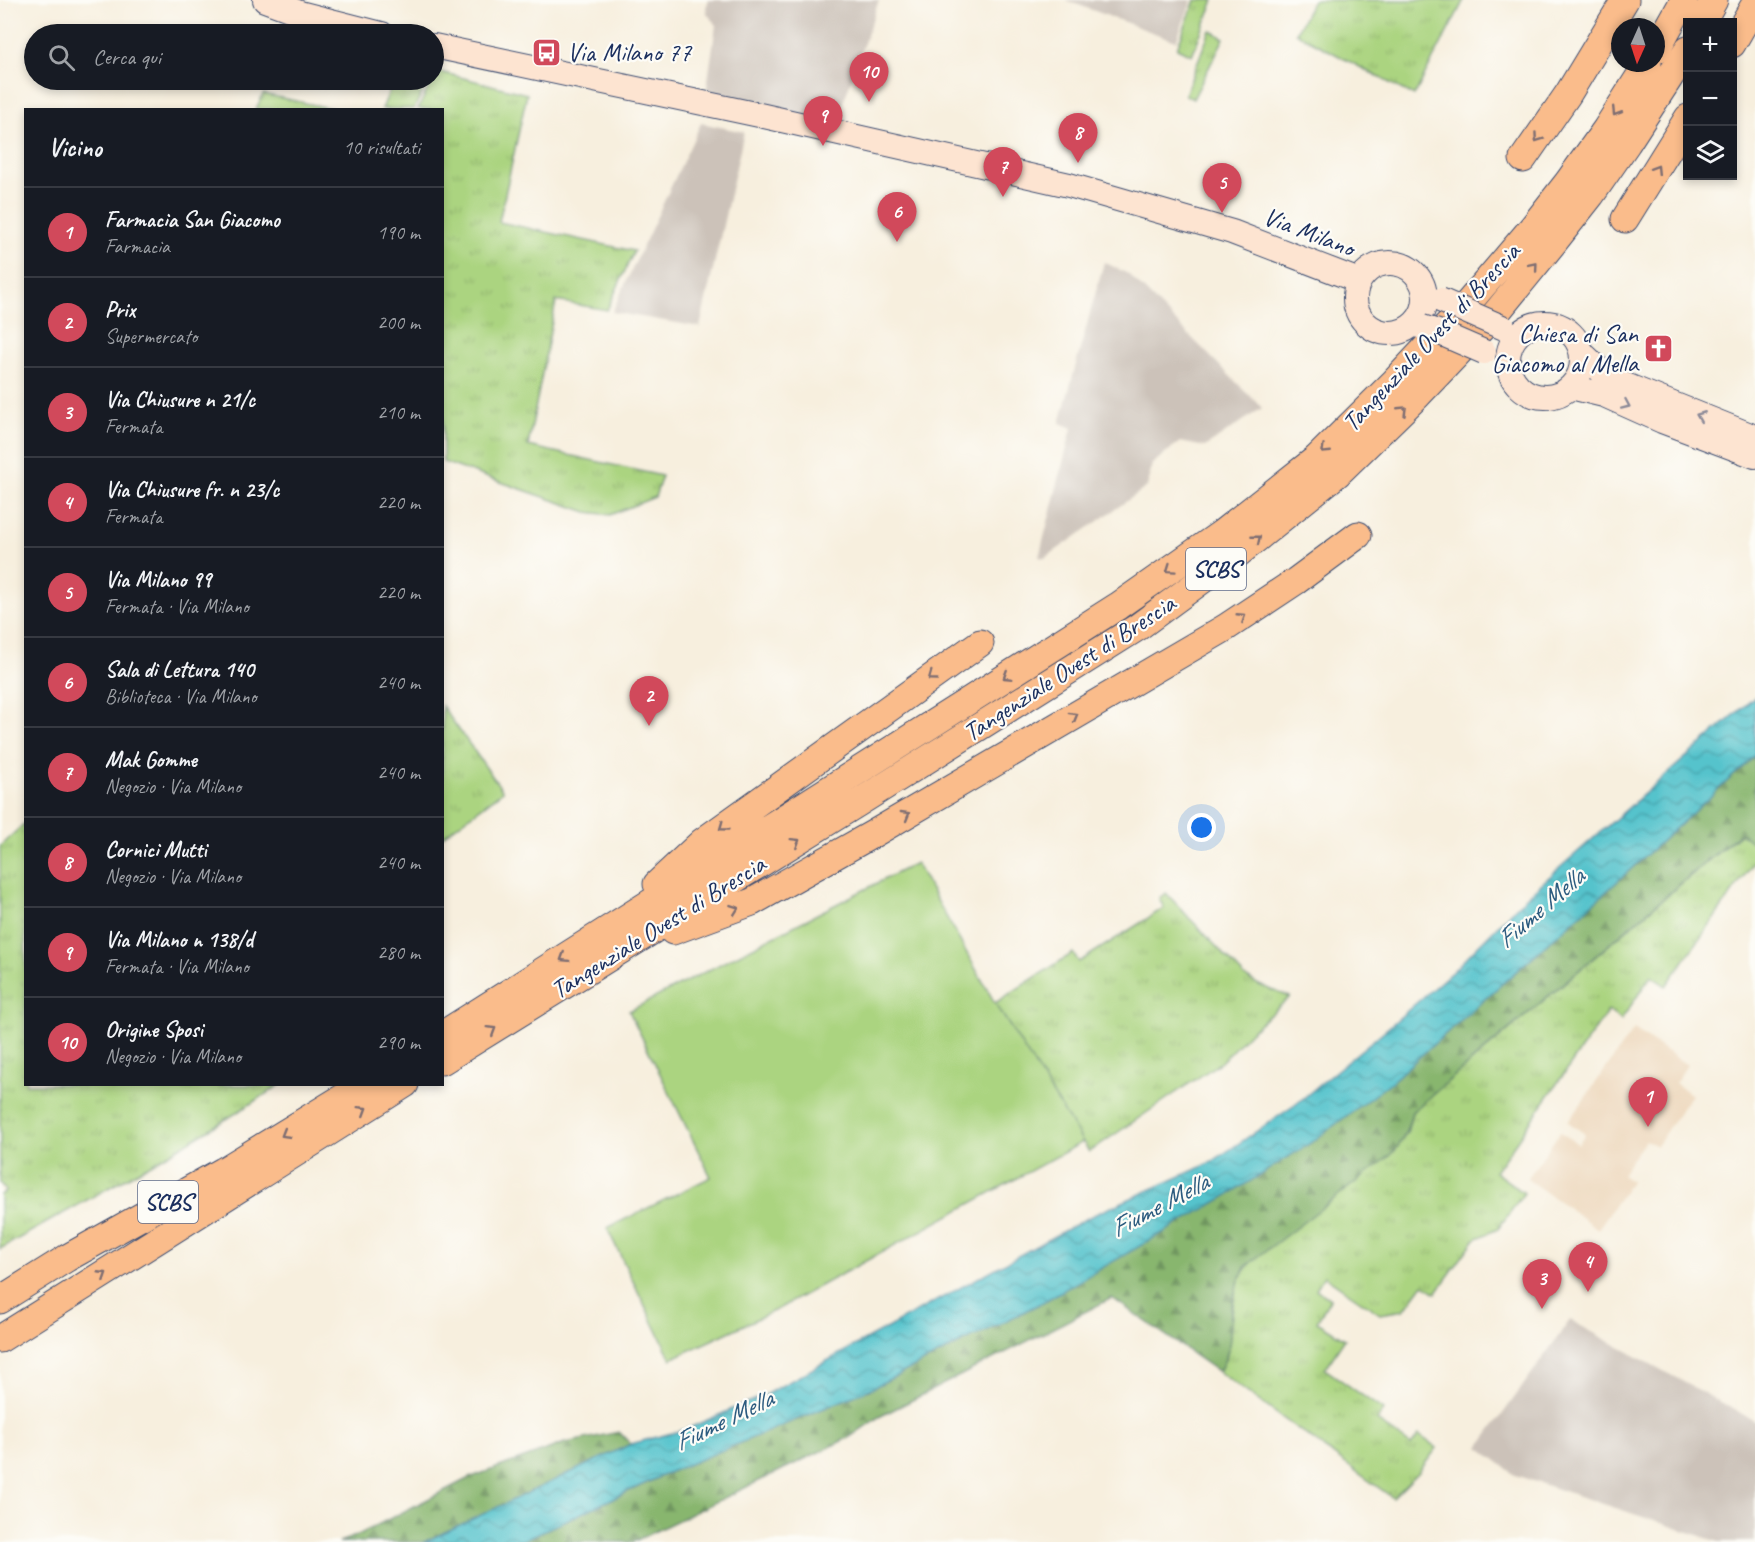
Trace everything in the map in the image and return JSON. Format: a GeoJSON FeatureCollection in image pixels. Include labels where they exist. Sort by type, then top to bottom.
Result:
{"type":"FeatureCollection","features":[{"type":"Feature","properties":{"kind":"highway"},"geometry":{"type":"LineString","coordinates":[[1523,159],[1568,94],[1625,0]]}},
{"type":"Feature","properties":{"kind":"highway"},"geometry":{"type":"LineString","coordinates":[[1665,34],[1684,0]]}},
{"type":"Feature","properties":{"kind":"highway"},"geometry":{"type":"LineString","coordinates":[[1704,18],[1714,0]]}},
{"type":"Feature","properties":{"kind":"highway"},"geometry":{"type":"LineString","coordinates":[[1737,35],[1755,4]]}},
{"type":"Feature","properties":{"kind":"highway","name":"Tangenziale Ovest di Brescia"},"geometry":{"type":"LineString","coordinates":[[444,1034],[838,815],[1138,627],[1240,552],[1337,474],[1418,395],[1503,305],[1591,195],[1683,57]]}},
{"type":"Feature","properties":{"kind":"highway","name":"Tangenziale Ovest di Brescia"},"geometry":{"type":"LineString","coordinates":[[444,1060],[617,938],[1118,606],[1222,533],[1316,459],[1395,381],[1469,302],[1532,228],[1606,129],[1642,72]]}},
{"type":"Feature","properties":{"kind":"highway"},"geometry":{"type":"LineString","coordinates":[[1625,219],[1683,126]]}},
{"type":"Feature","properties":{"kind":"highway"},"geometry":{"type":"LineString","coordinates":[[617,938],[752,903],[1225,628],[1296,581],[1358,535]]}},
{"type":"Feature","properties":{"kind":"highway"},"geometry":{"type":"LineString","coordinates":[[617,938],[702,842],[980,643]]}},
{"type":"Feature","properties":{"kind":"highway","name":"SCBS"},"geometry":{"type":"LineString","coordinates":[[0,1300],[67,1258],[223,1171],[362,1086]]}},
{"type":"Feature","properties":{"kind":"highway","name":"SCBS"},"geometry":{"type":"LineString","coordinates":[[0,1339],[402,1086]]}},
{"type":"Feature","properties":{"kind":"highway"},"geometry":{"type":"LineString","coordinates":[[0,1280],[140,1204],[223,1171]]}},
{"type":"Feature","properties":{"kind":"highway"},"geometry":{"type":"LineString","coordinates":[[0,1358],[70,1296]]}},
{"type":"Feature","properties":{"kind":"main road"},"geometry":{"type":"LineString","coordinates":[[265,0],[300,13],[342,24]]}},
{"type":"Feature","properties":{"kind":"main road","name":"Via Milano"},"geometry":{"type":"LineString","coordinates":[[444,47],[1069,185],[1232,232],[1359,281]]}},
{"type":"Feature","properties":{"kind":"main road","name":"Via Milano"},"geometry":{"type":"LineString","coordinates":[[1417,326],[1392,334],[1371,329],[1363,321],[1355,306],[1354,298],[1363,275],[1374,267],[1395,263],[1410,269],[1432,295],[1513,330]]}},
{"type":"Feature","properties":{"kind":"main road"},"geometry":{"type":"LineString","coordinates":[[1432,295],[1417,326],[1438,332],[1484,352],[1509,367]]}},
{"type":"Feature","properties":{"kind":"main road"},"geometry":{"type":"LineString","coordinates":[[1581,352],[1577,380],[1554,396],[1535,396],[1520,387],[1509,367],[1510,347],[1515,339],[1513,330],[1544,323],[1557,325],[1568,331],[1576,340],[1581,352],[1601,371],[1623,384],[1755,437]]}},
{"type":"Feature","properties":{"kind":"main road"},"geometry":{"type":"LineString","coordinates":[[1570,387],[1604,395],[1662,421],[1755,456]]}},
{"type":"Feature","properties":{"kind":"shaded area"},"geometry":{"type":"Polygon","coordinates":[[[709,0],[879,0],[836,123],[706,94],[716,25],[707,13],[706,7],[709,0]]]}},
{"type":"Feature","properties":{"kind":"shaded area"},"geometry":{"type":"Polygon","coordinates":[[[1065,0],[1192,0],[1176,41],[1065,0]]]}},
{"type":"Feature","properties":{"kind":"shaded area"},"geometry":{"type":"Polygon","coordinates":[[[701,123],[744,132],[700,327],[612,312],[701,123]]]}},
{"type":"Feature","properties":{"kind":"shaded area"},"geometry":{"type":"Polygon","coordinates":[[[1104,262],[1128,274],[1262,408],[1205,447],[1180,442],[1152,464],[1147,487],[1045,558],[1039,557],[1072,428],[1060,423],[1104,262]]]}},
{"type":"Feature","properties":{"kind":"shaded area"},"geometry":{"type":"Polygon","coordinates":[[[1634,1029],[1687,1065],[1675,1083],[1691,1095],[1656,1146],[1646,1140],[1628,1164],[1622,1175],[1631,1181],[1598,1229],[1527,1179],[1560,1132],[1578,1144],[1585,1134],[1568,1122],[1634,1029]]]}},
{"type":"Feature","properties":{"kind":"shaded area"},"geometry":{"type":"Polygon","coordinates":[[[1570,1320],[1755,1421],[1755,1542],[1719,1542],[1515,1475],[1479,1447],[1570,1320]]]}},
{"type":"Feature","properties":{"kind":"green space"},"geometry":{"type":"Polygon","coordinates":[[[1195,0],[1214,0],[1192,55],[1177,48],[1195,0]]]}},
{"type":"Feature","properties":{"kind":"green space"},"geometry":{"type":"Polygon","coordinates":[[[1313,0],[1464,0],[1414,96],[1296,33],[1313,0]]]}},
{"type":"Feature","properties":{"kind":"green space"},"geometry":{"type":"Polygon","coordinates":[[[1210,30],[1224,38],[1193,99],[1185,95],[1210,30]]]}},
{"type":"Feature","properties":{"kind":"green space"},"geometry":{"type":"Polygon","coordinates":[[[444,73],[527,94],[499,222],[634,251],[607,310],[556,301],[528,446],[662,476],[655,497],[610,515],[587,512],[444,462],[444,108],[418,108],[427,90],[444,90],[444,73]]]}},
{"type":"Feature","properties":{"kind":"green space"},"geometry":{"type":"Polygon","coordinates":[[[390,90],[423,90],[414,108],[382,108],[390,90]]]}},
{"type":"Feature","properties":{"kind":"green space"},"geometry":{"type":"Polygon","coordinates":[[[263,94],[329,108],[256,108],[263,94]]]}},
{"type":"Feature","properties":{"kind":"green space"},"geometry":{"type":"Polygon","coordinates":[[[444,709],[503,791],[444,835],[444,709]]]}},
{"type":"Feature","properties":{"kind":"green space"},"geometry":{"type":"Polygon","coordinates":[[[1755,756],[1755,844],[1740,833],[1412,1112],[1399,1146],[1390,1156],[1246,1266],[1235,1293],[1228,1349],[1219,1372],[1112,1298],[879,1417],[850,1437],[633,1542],[519,1542],[670,1472],[868,1390],[1043,1302],[1312,1142],[1390,1083],[1755,756]]]}},
{"type":"Feature","properties":{"kind":"green space"},"geometry":{"type":"Polygon","coordinates":[[[24,824],[24,1086],[278,1086],[160,1159],[0,1249],[0,1195],[6,1191],[0,1183],[0,846],[24,824]]]}},
{"type":"Feature","properties":{"kind":"green space"},"geometry":{"type":"Polygon","coordinates":[[[1741,833],[1755,844],[1755,861],[1666,986],[1651,976],[1621,1020],[1608,1011],[1495,1172],[1524,1193],[1498,1229],[1475,1239],[1436,1293],[1423,1284],[1404,1310],[1380,1314],[1324,1276],[1316,1289],[1330,1299],[1317,1322],[1345,1339],[1325,1369],[1383,1410],[1377,1421],[1411,1445],[1419,1435],[1437,1448],[1418,1473],[1393,1498],[1219,1372],[1227,1355],[1233,1303],[1240,1279],[1256,1257],[1407,1133],[1412,1112],[1741,833]]]}},
{"type":"Feature","properties":{"kind":"green space"},"geometry":{"type":"Polygon","coordinates":[[[916,863],[995,1003],[1083,1142],[778,1309],[671,1359],[607,1228],[711,1177],[629,1011],[916,863]]]}},
{"type":"Feature","properties":{"kind":"green space"},"geometry":{"type":"Polygon","coordinates":[[[1166,893],[1245,977],[1290,997],[1250,1032],[1221,1062],[1089,1152],[995,1003],[1073,953],[1079,962],[1164,908],[1159,898],[1166,893]]]}},
{"type":"Feature","properties":{"kind":"green space"},"geometry":{"type":"Polygon","coordinates":[[[619,1432],[631,1444],[424,1542],[339,1542],[356,1536],[469,1478],[565,1443],[619,1432]]]}},
{"type":"Feature","properties":{"kind":"water","name":"Fiume Mella"},"geometry":{"type":"Polygon","coordinates":[[[1755,697],[1755,756],[1390,1083],[1312,1142],[1225,1197],[1043,1302],[868,1390],[670,1472],[519,1542],[424,1542],[631,1444],[687,1429],[765,1395],[1089,1217],[1210,1163],[1295,1105],[1390,1026],[1454,970],[1524,899],[1755,697]]]}},
{"type":"Feature","properties":{"kind":"place","name":"Via Milano 77"},"geometry":{"type":"Point","coordinates":[546,52]}},
{"type":"Feature","properties":{"kind":"place","name":"Origine Sposi"},"geometry":{"type":"Point","coordinates":[869,102]}},
{"type":"Feature","properties":{"kind":"place","name":"Via Milano n 138/d"},"geometry":{"type":"Point","coordinates":[823,146]}},
{"type":"Feature","properties":{"kind":"place","name":"Cornici Mutti"},"geometry":{"type":"Point","coordinates":[1078,163]}},
{"type":"Feature","properties":{"kind":"place","name":"Mak Gomme"},"geometry":{"type":"Point","coordinates":[1003,197]}},
{"type":"Feature","properties":{"kind":"place","name":"Via Milano 99"},"geometry":{"type":"Point","coordinates":[1222,213]}},
{"type":"Feature","properties":{"kind":"place","name":"Sala di Lettura 140"},"geometry":{"type":"Point","coordinates":[897,242]}},
{"type":"Feature","properties":{"kind":"place","name":"Chiesa di San Giacomo al Mella"},"geometry":{"type":"Point","coordinates":[1659,348]}},
{"type":"Feature","properties":{"kind":"place","name":"Prix"},"geometry":{"type":"Point","coordinates":[649,726]}},
{"type":"Feature","properties":{"kind":"place","name":"Farmacia San Giacomo"},"geometry":{"type":"Point","coordinates":[1648,1127]}},
{"type":"Feature","properties":{"kind":"place","name":"Via Chiusure fr. n 23/c"},"geometry":{"type":"Point","coordinates":[1588,1292]}},
{"type":"Feature","properties":{"kind":"place","name":"Via Chiusure n 21/c"},"geometry":{"type":"Point","coordinates":[1542,1309]}}]}
